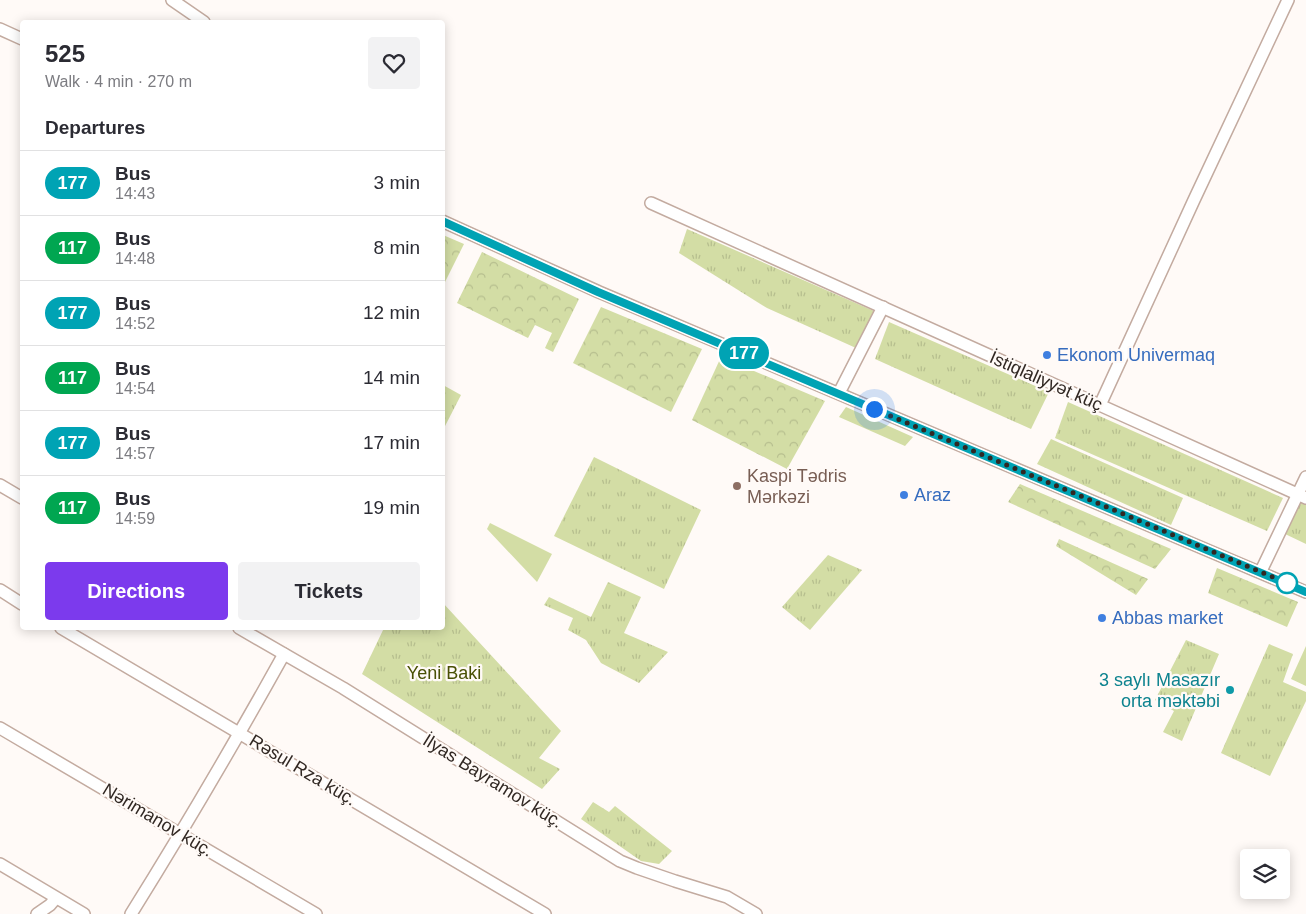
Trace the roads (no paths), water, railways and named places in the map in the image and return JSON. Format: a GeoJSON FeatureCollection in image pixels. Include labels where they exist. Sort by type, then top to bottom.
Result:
{"type":"FeatureCollection","features":[{"type":"Feature","properties":{"kind":"street"},"geometry":{"type":"LineString","coordinates":[[172,0],[201,20]]}},
{"type":"Feature","properties":{"kind":"street"},"geometry":{"type":"LineString","coordinates":[[1100,405],[1288,0]]}},
{"type":"Feature","properties":{"kind":"street"},"geometry":{"type":"LineString","coordinates":[[0,29],[20,38]]}},
{"type":"Feature","properties":{"kind":"street","name":"İstiqlaliyyət küç"},"geometry":{"type":"LineString","coordinates":[[651,203],[1302,497]]}},
{"type":"Feature","properties":{"kind":"street"},"geometry":{"type":"LineString","coordinates":[[445,222],[598,292],[1306,592]]}},
{"type":"Feature","properties":{"kind":"street"},"geometry":{"type":"LineString","coordinates":[[839,393],[883,307]]}},
{"type":"Feature","properties":{"kind":"street"},"geometry":{"type":"LineString","coordinates":[[1261,572],[1302,497],[1306,477]]}},
{"type":"Feature","properties":{"kind":"street"},"geometry":{"type":"LineString","coordinates":[[0,485],[20,497]]}},
{"type":"Feature","properties":{"kind":"street"},"geometry":{"type":"LineString","coordinates":[[0,590],[20,603]]}},
{"type":"Feature","properties":{"kind":"street","name":"Rəsul Rza küç."},"geometry":{"type":"LineString","coordinates":[[64,630],[545,914]]}},
{"type":"Feature","properties":{"kind":"street","name":"İlyas Bayramov küç."},"geometry":{"type":"LineString","coordinates":[[242,630],[343,688],[620,860],[637,868],[727,897],[752,913]]}},
{"type":"Feature","properties":{"kind":"street"},"geometry":{"type":"LineString","coordinates":[[131,914],[181,834],[284,654]]}},
{"type":"Feature","properties":{"kind":"street","name":"Nərimanov küç."},"geometry":{"type":"LineString","coordinates":[[0,728],[316,914]]}},
{"type":"Feature","properties":{"kind":"street"},"geometry":{"type":"LineString","coordinates":[[0,864],[84,914]]}},
{"type":"Feature","properties":{"kind":"street"},"geometry":{"type":"LineString","coordinates":[[37,914],[56,898]]}},
{"type":"Feature","properties":{"kind":"place","name":"Ekonom Univermaq"},"geometry":{"type":"Point","coordinates":[1047,355]}},
{"type":"Feature","properties":{"kind":"place","name":"Kaspi Tədris Mərkəzi"},"geometry":{"type":"Point","coordinates":[737,486]}},
{"type":"Feature","properties":{"kind":"place","name":"Araz"},"geometry":{"type":"Point","coordinates":[904,495]}},
{"type":"Feature","properties":{"kind":"place","name":"Abbas market"},"geometry":{"type":"Point","coordinates":[1102,618]}},
{"type":"Feature","properties":{"kind":"place","name":"3 saylı Masazır orta məktəbi"},"geometry":{"type":"Point","coordinates":[1230,690]}},
{"type":"Feature","properties":{"kind":"park label","name":"Yeni Baki"},"geometry":{"type":"Point","coordinates":[444,673]}}]}
